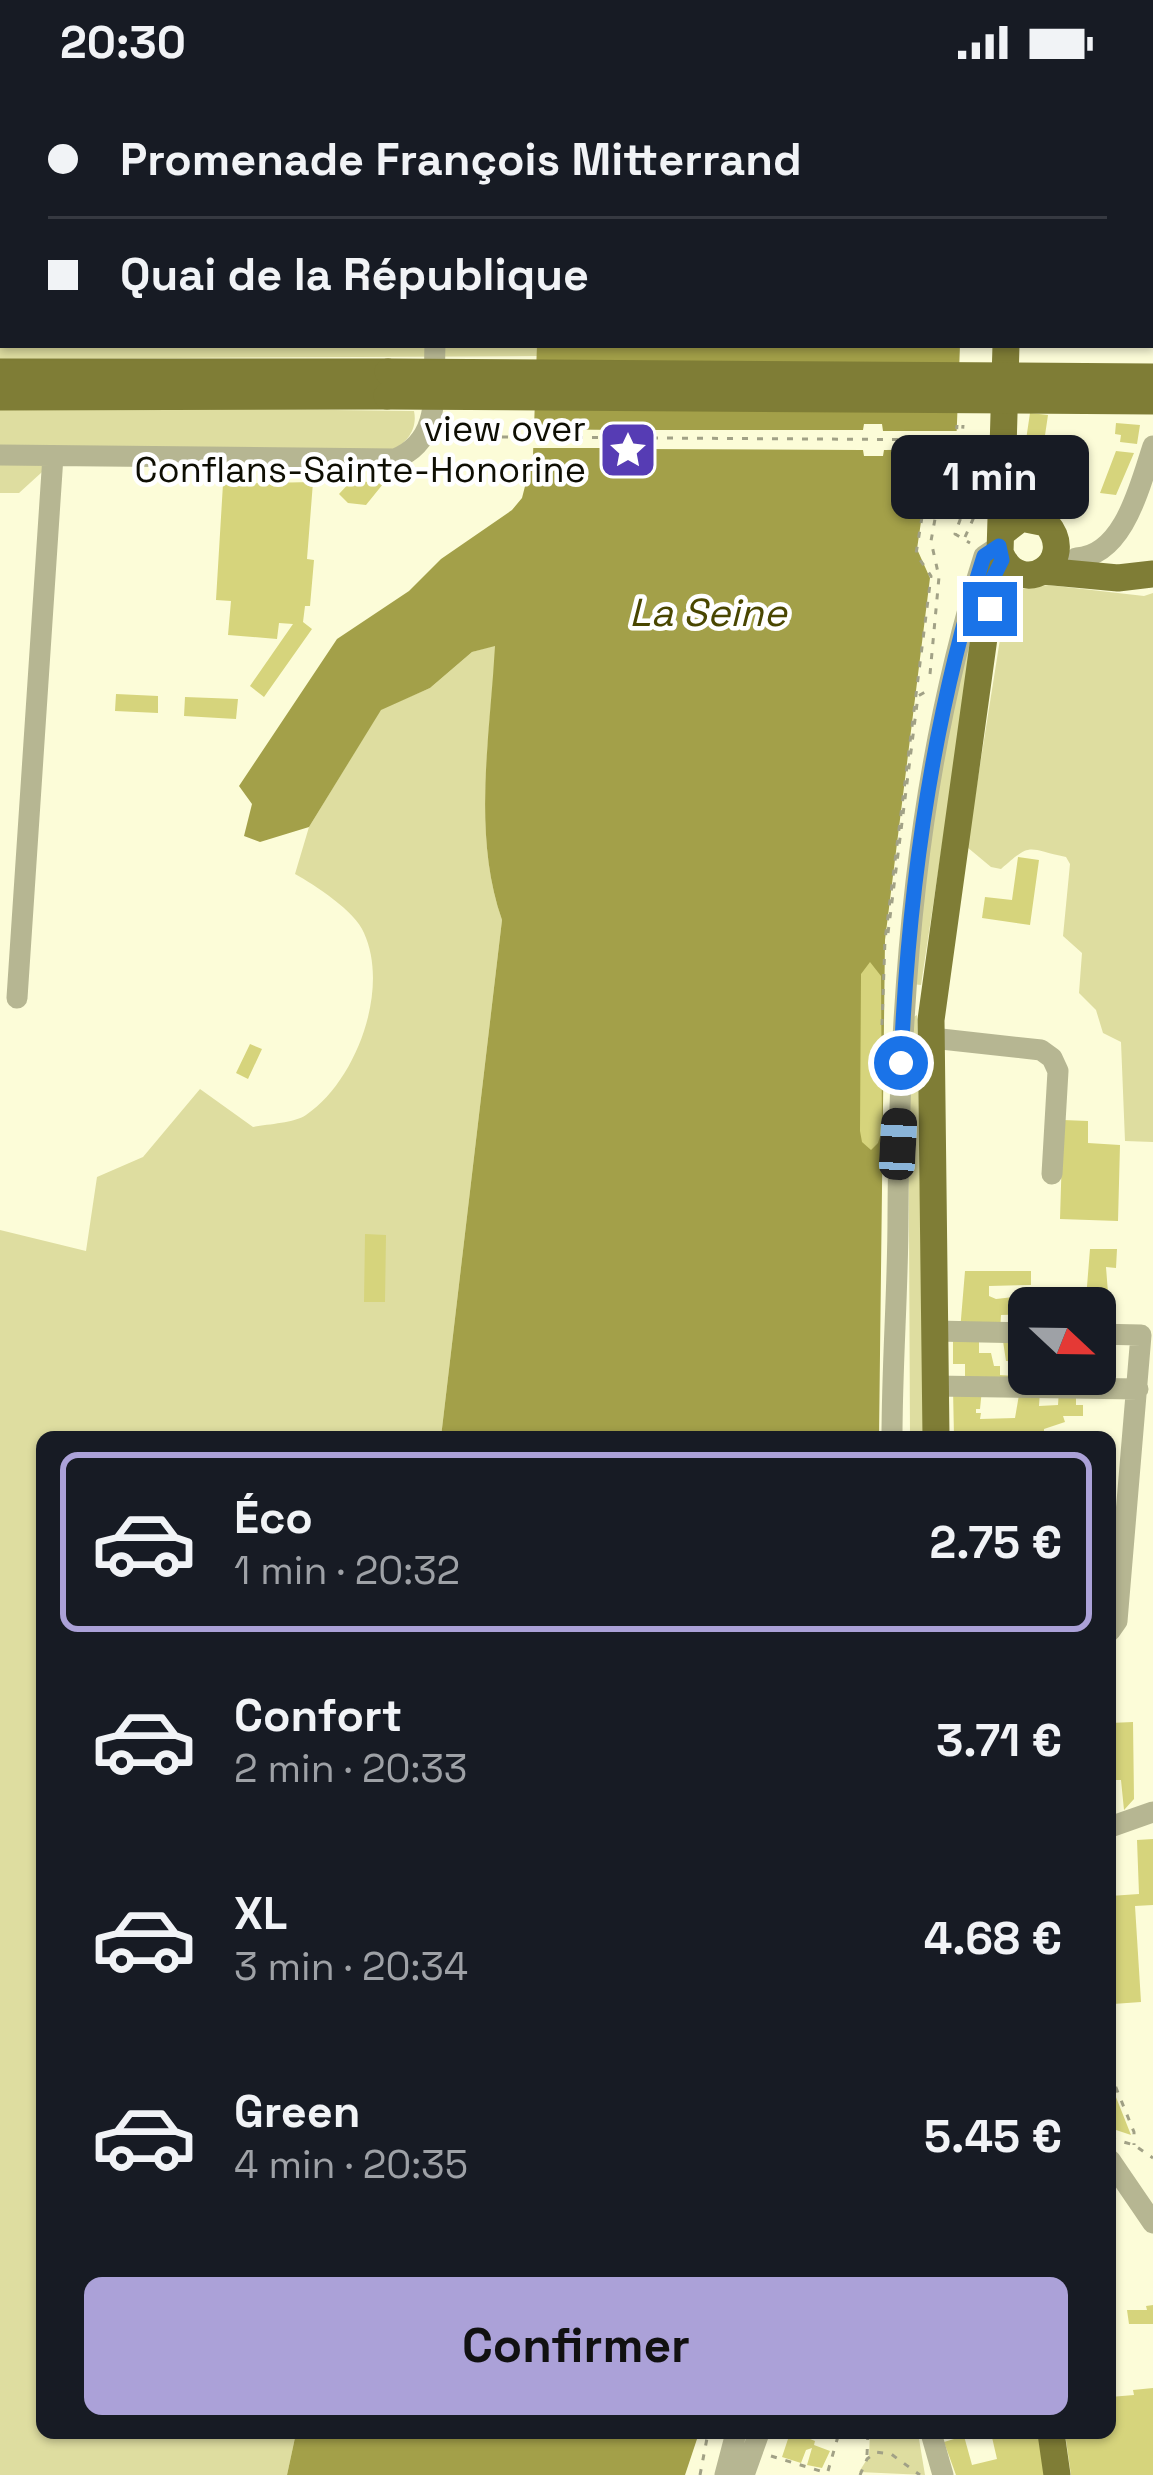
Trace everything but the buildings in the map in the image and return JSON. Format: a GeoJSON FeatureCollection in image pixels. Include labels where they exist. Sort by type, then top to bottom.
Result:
{"type":"FeatureCollection","features":[{"type":"Feature","properties":{"kind":"main road"},"geometry":{"type":"LineString","coordinates":[[1006,348],[1005,477],[1015,550]]}},
{"type":"Feature","properties":{"kind":"main road"},"geometry":{"type":"LineString","coordinates":[[0,372],[1153,401]]}},
{"type":"Feature","properties":{"kind":"main road"},"geometry":{"type":"LineString","coordinates":[[0,397],[387,384],[1153,376]]}},
{"type":"Feature","properties":{"kind":"main road"},"geometry":{"type":"LineString","coordinates":[[936,1431],[932,1038],[948,895],[990,616],[1015,550],[1046,523],[1066,551],[1102,577]]}},
{"type":"Feature","properties":{"kind":"main road"},"geometry":{"type":"LineString","coordinates":[[1015,550],[1053,561],[1066,551]]}},
{"type":"Feature","properties":{"kind":"main road"},"geometry":{"type":"LineString","coordinates":[[1015,550],[1102,577],[1142,576]]}},
{"type":"Feature","properties":{"kind":"main road"},"geometry":{"type":"LineString","coordinates":[[1052,2439],[1057,2475]]}},
{"type":"Feature","properties":{"kind":"street"},"geometry":{"type":"LineString","coordinates":[[0,455],[381,461],[410,452],[428,429],[434,348]]}},
{"type":"Feature","properties":{"kind":"street"},"geometry":{"type":"LineString","coordinates":[[1066,551],[1100,554],[1114,540],[1153,446]]}},
{"type":"Feature","properties":{"kind":"street"},"geometry":{"type":"LineString","coordinates":[[17,998],[53,456]]}},
{"type":"Feature","properties":{"kind":"street"},"geometry":{"type":"LineString","coordinates":[[1114,540],[1142,576]]}},
{"type":"Feature","properties":{"kind":"street"},"geometry":{"type":"LineString","coordinates":[[892,1431],[904,982],[915,887],[944,703],[984,556],[1015,550]]}},
{"type":"Feature","properties":{"kind":"street"},"geometry":{"type":"LineString","coordinates":[[932,1038],[1042,1050],[1052,1058],[1058,1071],[1052,1174]]}},
{"type":"Feature","properties":{"kind":"street"},"geometry":{"type":"LineString","coordinates":[[935,1331],[1008,1333]]}},
{"type":"Feature","properties":{"kind":"street"},"geometry":{"type":"LineString","coordinates":[[1116,1334],[1141,1335],[1116,1622]]}},
{"type":"Feature","properties":{"kind":"street"},"geometry":{"type":"LineString","coordinates":[[935,1386],[1138,1389]]}},
{"type":"Feature","properties":{"kind":"street"},"geometry":{"type":"LineString","coordinates":[[1116,1825],[1153,1812]]}},
{"type":"Feature","properties":{"kind":"street"},"geometry":{"type":"LineString","coordinates":[[1116,2169],[1153,2223]]}},
{"type":"Feature","properties":{"kind":"street"},"geometry":{"type":"LineString","coordinates":[[725,2475],[734,2439]]}},
{"type":"Feature","properties":{"kind":"street"},"geometry":{"type":"LineString","coordinates":[[743,2475],[757,2439]]}},
{"type":"Feature","properties":{"kind":"street"},"geometry":{"type":"LineString","coordinates":[[933,2439],[943,2475]]}},
{"type":"Feature","properties":{"kind":"path"},"geometry":{"type":"LineString","coordinates":[[933,688],[928,669],[938,578],[931,541],[935,519],[959,484],[964,414]]}},
{"type":"Feature","properties":{"kind":"path"},"geometry":{"type":"LineString","coordinates":[[428,429],[458,438],[973,440],[982,449]]}},
{"type":"Feature","properties":{"kind":"path"},"geometry":{"type":"LineString","coordinates":[[973,440],[976,432]]}},
{"type":"Feature","properties":{"kind":"path"},"geometry":{"type":"LineString","coordinates":[[953,496],[965,506],[957,525],[959,539],[965,539],[981,499]]}},
{"type":"Feature","properties":{"kind":"path"},"geometry":{"type":"LineString","coordinates":[[1116,2087],[1134,2132],[1134,2146]]}},
{"type":"Feature","properties":{"kind":"path"},"geometry":{"type":"LineString","coordinates":[[1116,2140],[1153,2158]]}},
{"type":"Feature","properties":{"kind":"path"},"geometry":{"type":"LineString","coordinates":[[700,2475],[707,2439]]}},
{"type":"Feature","properties":{"kind":"path"},"geometry":{"type":"LineString","coordinates":[[782,2459],[827,2474],[837,2439]]}},
{"type":"Feature","properties":{"kind":"path"},"geometry":{"type":"LineString","coordinates":[[860,2475],[868,2439]]}},
{"type":"Feature","properties":{"kind":"path"},"geometry":{"type":"LineString","coordinates":[[866,2458],[876,2452],[891,2454],[920,2475]]}},
{"type":"Feature","properties":{"kind":"shaded area"},"geometry":{"type":"Polygon","coordinates":[[[0,348],[537,348],[537,356],[0,359],[0,348]]]}},
{"type":"Feature","properties":{"kind":"shaded area"},"geometry":{"type":"Polygon","coordinates":[[[0,406],[414,411],[415,418],[409,436],[389,452],[64,452],[19,493],[0,493],[0,406]]]}},
{"type":"Feature","properties":{"kind":"shaded area"},"geometry":{"type":"Polygon","coordinates":[[[1048,585],[1144,596],[1153,593],[1153,1142],[1125,1141],[1121,1042],[1103,1033],[1096,1010],[1079,993],[1082,953],[1063,936],[1070,864],[1066,857],[1030,850],[1001,869],[991,867],[967,847],[1001,633],[1022,589],[1048,585]]]}},
{"type":"Feature","properties":{"kind":"shaded area"},"geometry":{"type":"Polygon","coordinates":[[[978,608],[921,985],[912,984],[948,704],[978,608]]]}},
{"type":"Feature","properties":{"kind":"shaded area"},"geometry":{"type":"Polygon","coordinates":[[[496,645],[485,819],[502,920],[442,1431],[36,1431],[36,2439],[295,2439],[287,2475],[0,2475],[0,1230],[86,1251],[97,1177],[143,1157],[200,1089],[253,1127],[301,1118],[324,1100],[364,1033],[373,981],[371,956],[359,925],[334,899],[295,874],[309,827],[381,709],[430,688],[472,652],[496,645]]]}},
{"type":"Feature","properties":{"kind":"shaded area"},"geometry":{"type":"Polygon","coordinates":[[[917,1015],[924,1431],[910,1431],[908,1020],[917,1015]]]}},
{"type":"Feature","properties":{"kind":"shaded area"},"geometry":{"type":"Polygon","coordinates":[[[870,2439],[919,2439],[925,2475],[859,2472],[869,2456],[870,2439]]]}},
{"type":"Feature","properties":{"kind":"water","name":"La Seine"},"geometry":{"type":"Polygon","coordinates":[[[537,348],[960,348],[955,474],[922,515],[917,549],[930,578],[885,940],[879,1431],[442,1431],[502,920],[485,819],[495,646],[472,652],[430,688],[381,710],[309,827],[260,842],[244,836],[252,804],[239,786],[337,639],[409,591],[441,559],[512,510],[522,498],[533,455],[537,348]]]}},
{"type":"Feature","properties":{"kind":"water"},"geometry":{"type":"Polygon","coordinates":[[[295,2439],[697,2439],[685,2475],[287,2475],[295,2439]]]}},
{"type":"Feature","properties":{"kind":"pier"},"geometry":{"type":"Polygon","coordinates":[[[620,424],[639,425],[640,430],[863,430],[864,424],[882,424],[883,431],[963,431],[962,449],[884,450],[883,456],[864,456],[863,450],[639,449],[638,455],[619,455],[619,448],[527,448],[528,429],[619,430],[620,424]]]}},
{"type":"Feature","properties":{"kind":"place","name":"view over Conflans-Sainte-Honorine"},"geometry":{"type":"Point","coordinates":[628,450]}},
{"type":"Feature","properties":{"kind":"route"},"geometry":{"type":"LineString","coordinates":[[901,1063],[915,887],[944,703],[984,556],[999,546],[1002,560],[992,580],[990,609]]}}]}
